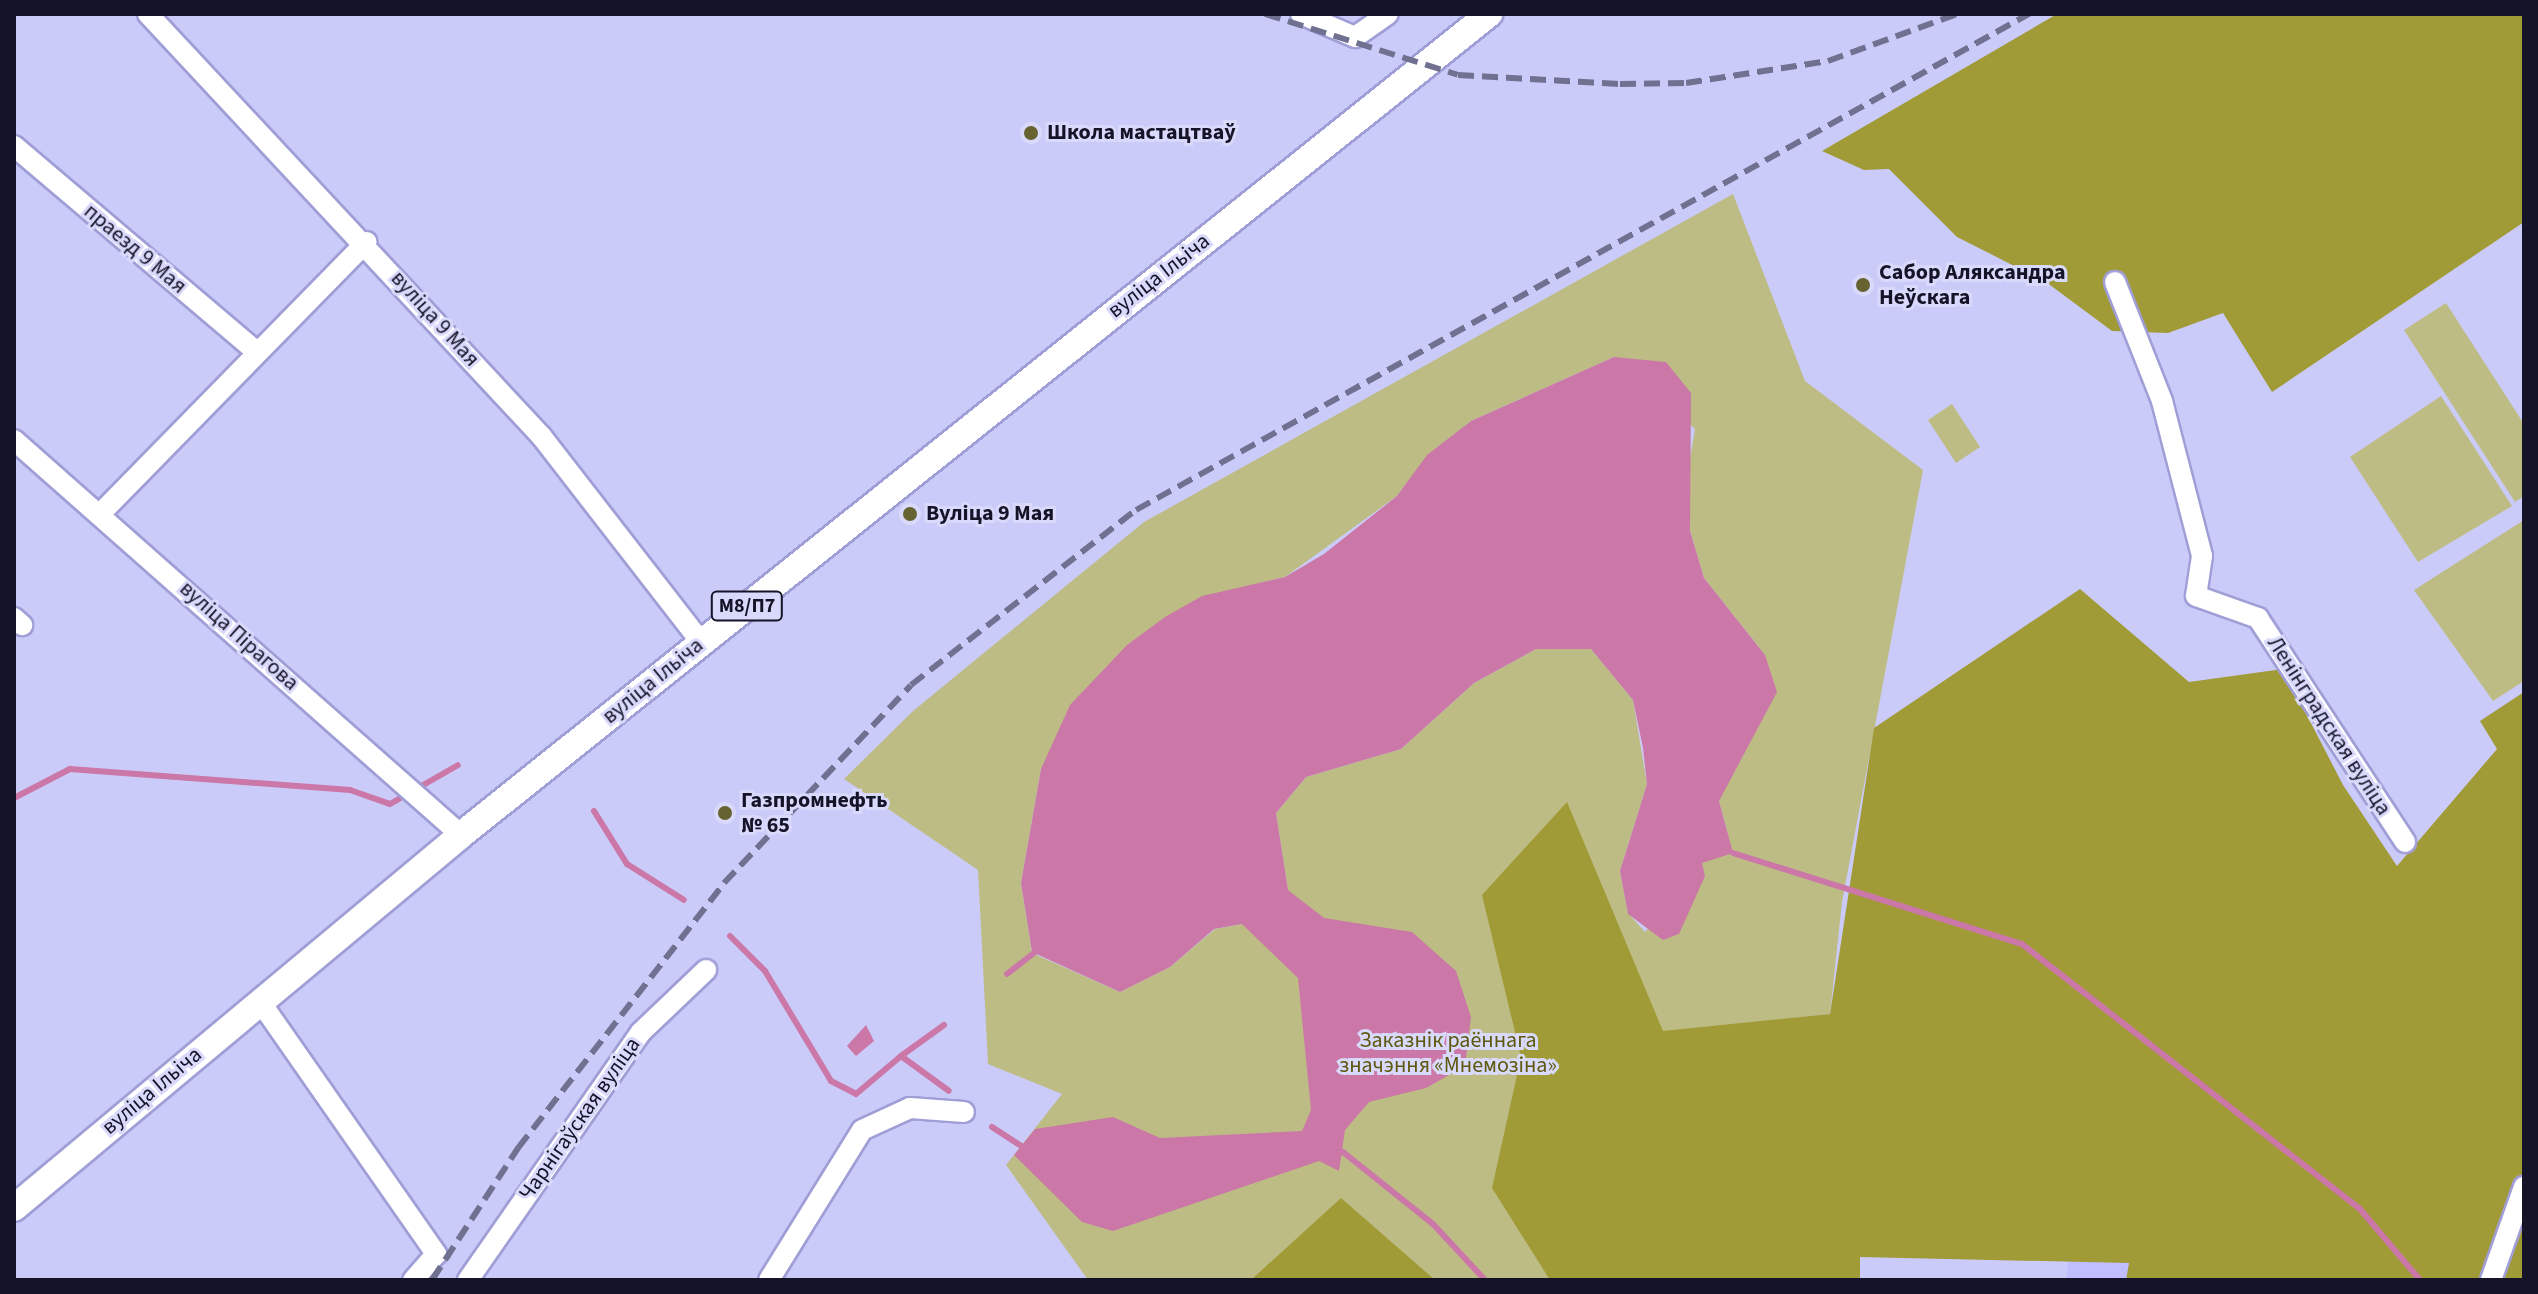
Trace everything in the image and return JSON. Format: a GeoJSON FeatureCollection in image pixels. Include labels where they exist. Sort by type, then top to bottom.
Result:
{"type":"FeatureCollection","features":[{"type":"Feature","properties":{"kind":"main road","name":"вуліца Ільіча"},"geometry":{"type":"LineString","coordinates":[[16,1202],[461,835],[1489,14]]}},
{"type":"Feature","properties":{"kind":"street","name":"вуліца 9 Мая"},"geometry":{"type":"LineString","coordinates":[[148,14],[366,242],[542,437],[701,642]]}},
{"type":"Feature","properties":{"kind":"street"},"geometry":{"type":"LineString","coordinates":[[1301,14],[1355,37],[1388,14]]}},
{"type":"Feature","properties":{"kind":"street","name":"праезд 9 Мая"},"geometry":{"type":"LineString","coordinates":[[14,146],[256,351]]}},
{"type":"Feature","properties":{"kind":"street"},"geometry":{"type":"LineString","coordinates":[[102,512],[256,351],[366,242]]}},
{"type":"Feature","properties":{"kind":"street","name":"Ленінградская вуліца"},"geometry":{"type":"LineString","coordinates":[[2115,282],[2162,401],[2202,556],[2196,596],[2258,618],[2405,842]]}},
{"type":"Feature","properties":{"kind":"street","name":"вуліца Пірагова"},"geometry":{"type":"LineString","coordinates":[[14,440],[102,512],[461,835]]}},
{"type":"Feature","properties":{"kind":"street","name":"Чарнігаўская вуліца"},"geometry":{"type":"LineString","coordinates":[[468,1280],[641,1032],[706,970]]}},
{"type":"Feature","properties":{"kind":"street"},"geometry":{"type":"LineString","coordinates":[[259,1000],[436,1254],[413,1280]]}},
{"type":"Feature","properties":{"kind":"street"},"geometry":{"type":"LineString","coordinates":[[769,1280],[862,1130],[910,1108],[964,1112]]}},
{"type":"Feature","properties":{"kind":"street"},"geometry":{"type":"LineString","coordinates":[[2491,1280],[2524,1187]]}},
{"type":"Feature","properties":{"kind":"shaded area"},"geometry":{"type":"Polygon","coordinates":[[[2057,14],[2524,14],[2524,222],[2272,392],[2223,313],[2168,333],[2112,331],[2046,282],[1957,237],[1889,169],[1864,170],[1822,151],[2057,14]]]}},
{"type":"Feature","properties":{"kind":"shaded area"},"geometry":{"type":"Polygon","coordinates":[[[1614,357],[1666,362],[1691,393],[1690,531],[1704,578],[1765,655],[1777,692],[1719,801],[1733,853],[1702,863],[1705,876],[1679,934],[1663,940],[1628,914],[1620,871],[1647,784],[1643,748],[1633,700],[1591,649],[1536,649],[1474,683],[1401,749],[1306,777],[1276,813],[1288,890],[1324,918],[1412,932],[1456,971],[1471,1017],[1465,1066],[1426,1088],[1369,1102],[1345,1130],[1339,1171],[1319,1161],[1113,1231],[1082,1222],[1014,1155],[1035,1129],[1113,1117],[1160,1138],[1302,1131],[1311,1110],[1298,978],[1242,924],[1214,929],[1170,967],[1120,992],[1032,952],[1021,883],[1041,769],[1070,705],[1127,645],[1165,617],[1202,596],[1285,577],[1324,554],[1397,496],[1427,455],[1471,421],[1614,357]]]}},
{"type":"Feature","properties":{"kind":"shaded area"},"geometry":{"type":"Polygon","coordinates":[[[2080,589],[2189,682],[2283,669],[2343,785],[2397,866],[2497,749],[2480,721],[2524,692],[2524,1280],[2126,1280],[2129,1263],[1860,1257],[1860,1280],[1550,1280],[1492,1188],[1521,1057],[1482,895],[1567,802],[1663,1031],[1830,1014],[1874,728],[2080,589]]]}},
{"type":"Feature","properties":{"kind":"shaded area"},"geometry":{"type":"Polygon","coordinates":[[[866,1025],[874,1041],[856,1056],[847,1046],[866,1025]]]}},
{"type":"Feature","properties":{"kind":"shaded area"},"geometry":{"type":"Polygon","coordinates":[[[1341,1198],[1435,1280],[1251,1280],[1341,1198]]]}},
{"type":"Feature","properties":{"kind":"shaded area"},"geometry":{"type":"Polygon","coordinates":[[[2069,1259],[2130,1263],[2126,1280],[2066,1280],[2069,1259]]]}},
{"type":"Feature","properties":{"kind":"green space","name":"Заказнік раённага значэння «Мнемозіна»"},"geometry":{"type":"Polygon","coordinates":[[[1733,194],[1805,381],[1923,470],[1842,902],[1830,1014],[1729,1025],[1852,1280],[1088,1280],[1006,1165],[1062,1094],[988,1064],[978,870],[844,779],[913,711],[1144,522],[1733,194]],[[1614,357],[1471,421],[1428,455],[1397,496],[1285,577],[1202,597],[1041,769],[1021,883],[1032,953],[1120,992],[1170,967],[1215,929],[1242,924],[1288,891],[1276,813],[1306,777],[1401,749],[1474,683],[1536,649],[1564,645],[1591,649],[1633,700],[1647,784],[1620,871],[1628,913],[1645,932],[1727,830],[1719,801],[1765,655],[1704,578],[1690,531],[1688,470],[1695,429],[1614,357]]]}},
{"type":"Feature","properties":{"kind":"green space"},"geometry":{"type":"Polygon","coordinates":[[[2446,303],[2524,424],[2524,496],[2515,502],[2404,330],[2446,303]]]}},
{"type":"Feature","properties":{"kind":"green space"},"geometry":{"type":"Polygon","coordinates":[[[2441,396],[2512,506],[2418,562],[2350,457],[2441,396]]]}},
{"type":"Feature","properties":{"kind":"green space"},"geometry":{"type":"Polygon","coordinates":[[[1952,404],[1980,447],[1956,463],[1928,420],[1952,404]]]}},
{"type":"Feature","properties":{"kind":"green space"},"geometry":{"type":"Polygon","coordinates":[[[2524,520],[2524,681],[2493,701],[2414,590],[2524,520]]]}},
{"type":"Feature","properties":{"kind":"waterway"},"geometry":{"type":"LineString","coordinates":[[14,798],[70,769],[350,790],[390,804],[458,765]]}},
{"type":"Feature","properties":{"kind":"waterway"},"geometry":{"type":"LineString","coordinates":[[594,811],[627,864],[684,900]]}},
{"type":"Feature","properties":{"kind":"waterway"},"geometry":{"type":"LineString","coordinates":[[1733,853],[2022,944],[2360,1209],[2420,1280]]}},
{"type":"Feature","properties":{"kind":"waterway"},"geometry":{"type":"LineString","coordinates":[[730,936],[765,971],[831,1081],[856,1094],[901,1056],[949,1091]]}},
{"type":"Feature","properties":{"kind":"waterway"},"geometry":{"type":"LineString","coordinates":[[1007,974],[1039,949]]}},
{"type":"Feature","properties":{"kind":"waterway"},"geometry":{"type":"LineString","coordinates":[[901,1056],[944,1025]]}},
{"type":"Feature","properties":{"kind":"waterway"},"geometry":{"type":"LineString","coordinates":[[992,1127],[1026,1149]]}},
{"type":"Feature","properties":{"kind":"waterway"},"geometry":{"type":"LineString","coordinates":[[1335,1154],[1343,1152],[1433,1224],[1485,1280]]}},
{"type":"Feature","properties":{"kind":"railway"},"geometry":{"type":"LineString","coordinates":[[1265,14],[1458,75],[1620,84],[1686,83],[1828,61],[1957,14]]}},
{"type":"Feature","properties":{"kind":"railway"},"geometry":{"type":"LineString","coordinates":[[432,1280],[518,1148],[724,883],[911,685],[1136,510],[2029,14]]}},
{"type":"Feature","properties":{"kind":"place","name":"Школа мастацтваў"},"geometry":{"type":"Point","coordinates":[1031,133]}},
{"type":"Feature","properties":{"kind":"place","name":"Сабор Аляксандра Неўскага"},"geometry":{"type":"Point","coordinates":[1863,285]}},
{"type":"Feature","properties":{"kind":"place","name":"Вуліца 9 Мая"},"geometry":{"type":"Point","coordinates":[910,514]}},
{"type":"Feature","properties":{"kind":"place","name":"Газпромнефть № 65"},"geometry":{"type":"Point","coordinates":[725,813]}}]}
